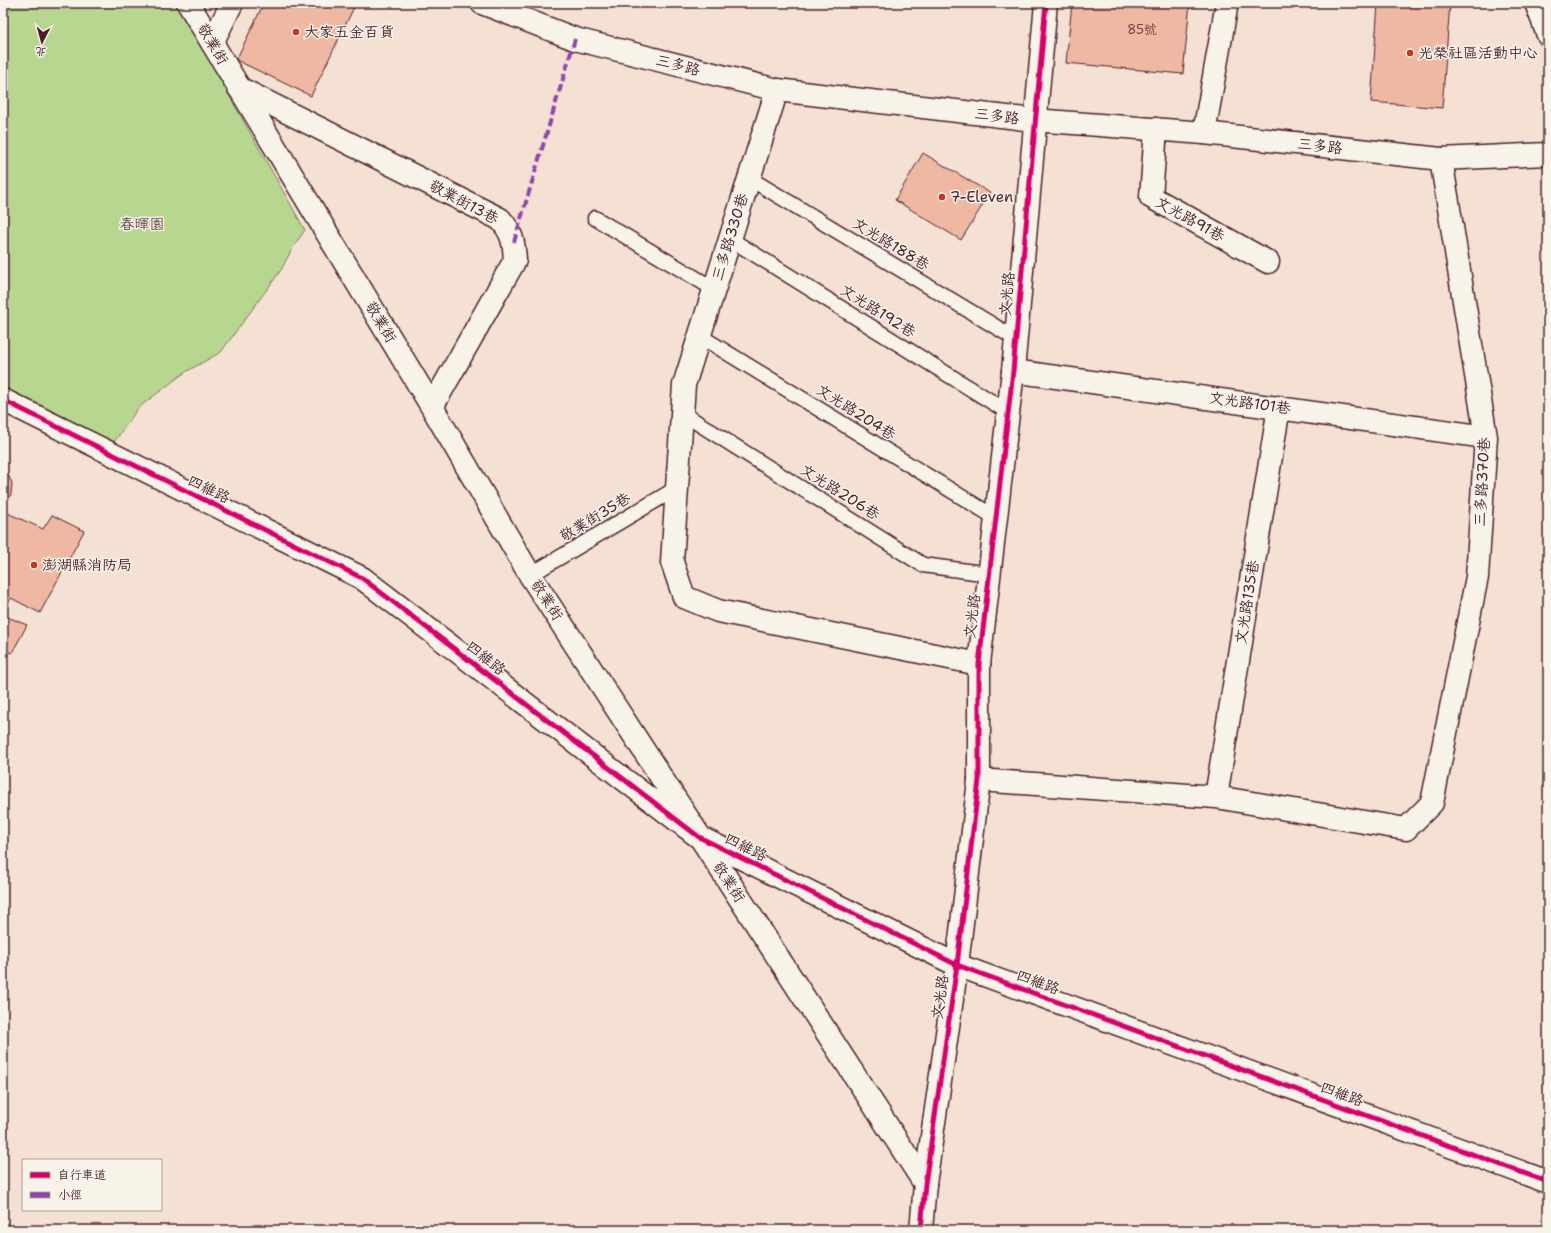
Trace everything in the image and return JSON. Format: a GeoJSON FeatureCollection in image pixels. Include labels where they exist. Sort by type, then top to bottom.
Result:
{"type":"FeatureCollection","features":[{"type":"Feature","properties":{"kind":"street","name":"敬業街"},"geometry":{"type":"LineString","coordinates":[[188,3],[432,407],[530,575],[925,1184]]}},
{"type":"Feature","properties":{"kind":"street"},"geometry":{"type":"LineString","coordinates":[[212,43],[232,3]]}},
{"type":"Feature","properties":{"kind":"street","name":"三多路"},"geometry":{"type":"LineString","coordinates":[[482,3],[575,39],[777,90],[1034,120],[1204,133],[1441,159],[1548,154]]}},
{"type":"Feature","properties":{"kind":"street","name":"文光路"},"geometry":{"type":"LineString","coordinates":[[921,1230],[925,1184],[957,964],[979,780],[978,664],[1013,371],[1034,120],[1046,3]]}},
{"type":"Feature","properties":{"kind":"street"},"geometry":{"type":"LineString","coordinates":[[1204,133],[1227,3]]}},
{"type":"Feature","properties":{"kind":"street"},"geometry":{"type":"LineString","coordinates":[[1536,3],[1548,35]]}},
{"type":"Feature","properties":{"kind":"street","name":"敬業街13巷"},"geometry":{"type":"LineString","coordinates":[[239,88],[500,219],[509,229],[514,242],[515,260],[432,407]]}},
{"type":"Feature","properties":{"kind":"street","name":"三多路330巷"},"geometry":{"type":"LineString","coordinates":[[777,90],[684,385],[672,562],[684,597],[718,611],[978,664]]}},
{"type":"Feature","properties":{"kind":"street","name":"文光路91巷"},"geometry":{"type":"LineString","coordinates":[[1156,129],[1151,197],[1268,262]]}},
{"type":"Feature","properties":{"kind":"street","name":"三多路370巷"},"geometry":{"type":"LineString","coordinates":[[1216,797],[1406,829],[1432,803],[1477,577],[1486,437],[1441,159]]}},
{"type":"Feature","properties":{"kind":"street","name":"文光路101巷"},"geometry":{"type":"LineString","coordinates":[[1013,371],[1486,437]]}},
{"type":"Feature","properties":{"kind":"street","name":"四維路"},"geometry":{"type":"LineString","coordinates":[[3,400],[362,578],[699,837],[957,964],[1548,1182]]}},
{"type":"Feature","properties":{"kind":"street","name":"文光路135巷"},"geometry":{"type":"LineString","coordinates":[[1216,797],[1279,407]]}},
{"type":"Feature","properties":{"kind":"street"},"geometry":{"type":"LineString","coordinates":[[979,780],[1216,797]]}},
{"type":"Feature","properties":{"kind":"lane","name":"文光路188巷"},"geometry":{"type":"LineString","coordinates":[[749,178],[1016,339]]}},
{"type":"Feature","properties":{"kind":"lane"},"geometry":{"type":"LineString","coordinates":[[595,218],[714,289]]}},
{"type":"Feature","properties":{"kind":"lane","name":"文光路192巷"},"geometry":{"type":"LineString","coordinates":[[730,239],[1008,412]]}},
{"type":"Feature","properties":{"kind":"lane","name":"文光路204巷"},"geometry":{"type":"LineString","coordinates":[[700,336],[996,518]]}},
{"type":"Feature","properties":{"kind":"lane","name":"文光路206巷"},"geometry":{"type":"LineString","coordinates":[[682,413],[923,565],[989,574]]}},
{"type":"Feature","properties":{"kind":"lane","name":"敬業街35巷"},"geometry":{"type":"LineString","coordinates":[[530,575],[677,488]]}},
{"type":"Feature","properties":{"kind":"green space","name":"春暉園"},"geometry":{"type":"Polygon","coordinates":[[[3,3],[177,3],[305,230],[292,249],[281,270],[221,352],[184,373],[138,408],[112,445],[3,390],[3,3]]]}},
{"type":"Feature","properties":{"kind":"building","name":"大家五金百貨"},"geometry":{"type":"Polygon","coordinates":[[[264,3],[356,3],[311,96],[236,60],[264,3]]]}},
{"type":"Feature","properties":{"kind":"building"},"geometry":{"type":"Polygon","coordinates":[[[1072,3],[1190,3],[1183,74],[1066,63],[1072,3]]]}},
{"type":"Feature","properties":{"kind":"building","name":"光榮社區活動中心"},"geometry":{"type":"Polygon","coordinates":[[[1378,3],[1450,3],[1442,108],[1371,102],[1378,3]]]}},
{"type":"Feature","properties":{"kind":"building","name":"7-Eleven"},"geometry":{"type":"Polygon","coordinates":[[[923,153],[990,193],[961,240],[895,200],[923,153]]]}},
{"type":"Feature","properties":{"kind":"building"},"geometry":{"type":"Polygon","coordinates":[[[3,470],[6,471],[12,483],[11,494],[3,510],[3,470]]]}},
{"type":"Feature","properties":{"kind":"building","name":"澎湖縣消防局"},"geometry":{"type":"Polygon","coordinates":[[[3,511],[43,529],[52,515],[84,531],[40,613],[11,598],[3,613],[3,511]]]}},
{"type":"Feature","properties":{"kind":"building"},"geometry":{"type":"Polygon","coordinates":[[[3,615],[27,625],[12,653],[3,650],[3,615]]]}},
{"type":"Feature","properties":{"kind":"marked path"},"geometry":{"type":"LineString","coordinates":[[514,242],[575,39]]}},
{"type":"Feature","properties":{"kind":"cycle path"},"geometry":{"type":"LineString","coordinates":[[921,1230],[925,1184],[957,965],[979,780],[979,664],[1013,371],[1046,3]]}},
{"type":"Feature","properties":{"kind":"cycle path"},"geometry":{"type":"LineString","coordinates":[[3,400],[362,578],[699,837],[957,965],[1548,1182]]}},
{"type":"Feature","properties":{"kind":"place","name":"大家五金百貨"},"geometry":{"type":"Point","coordinates":[296,32]}},
{"type":"Feature","properties":{"kind":"place","name":"光榮社區活動中心"},"geometry":{"type":"Point","coordinates":[1410,53]}},
{"type":"Feature","properties":{"kind":"place","name":"7-Eleven"},"geometry":{"type":"Point","coordinates":[942,197]}},
{"type":"Feature","properties":{"kind":"place","name":"澎湖縣消防局"},"geometry":{"type":"Point","coordinates":[34,565]}}]}
